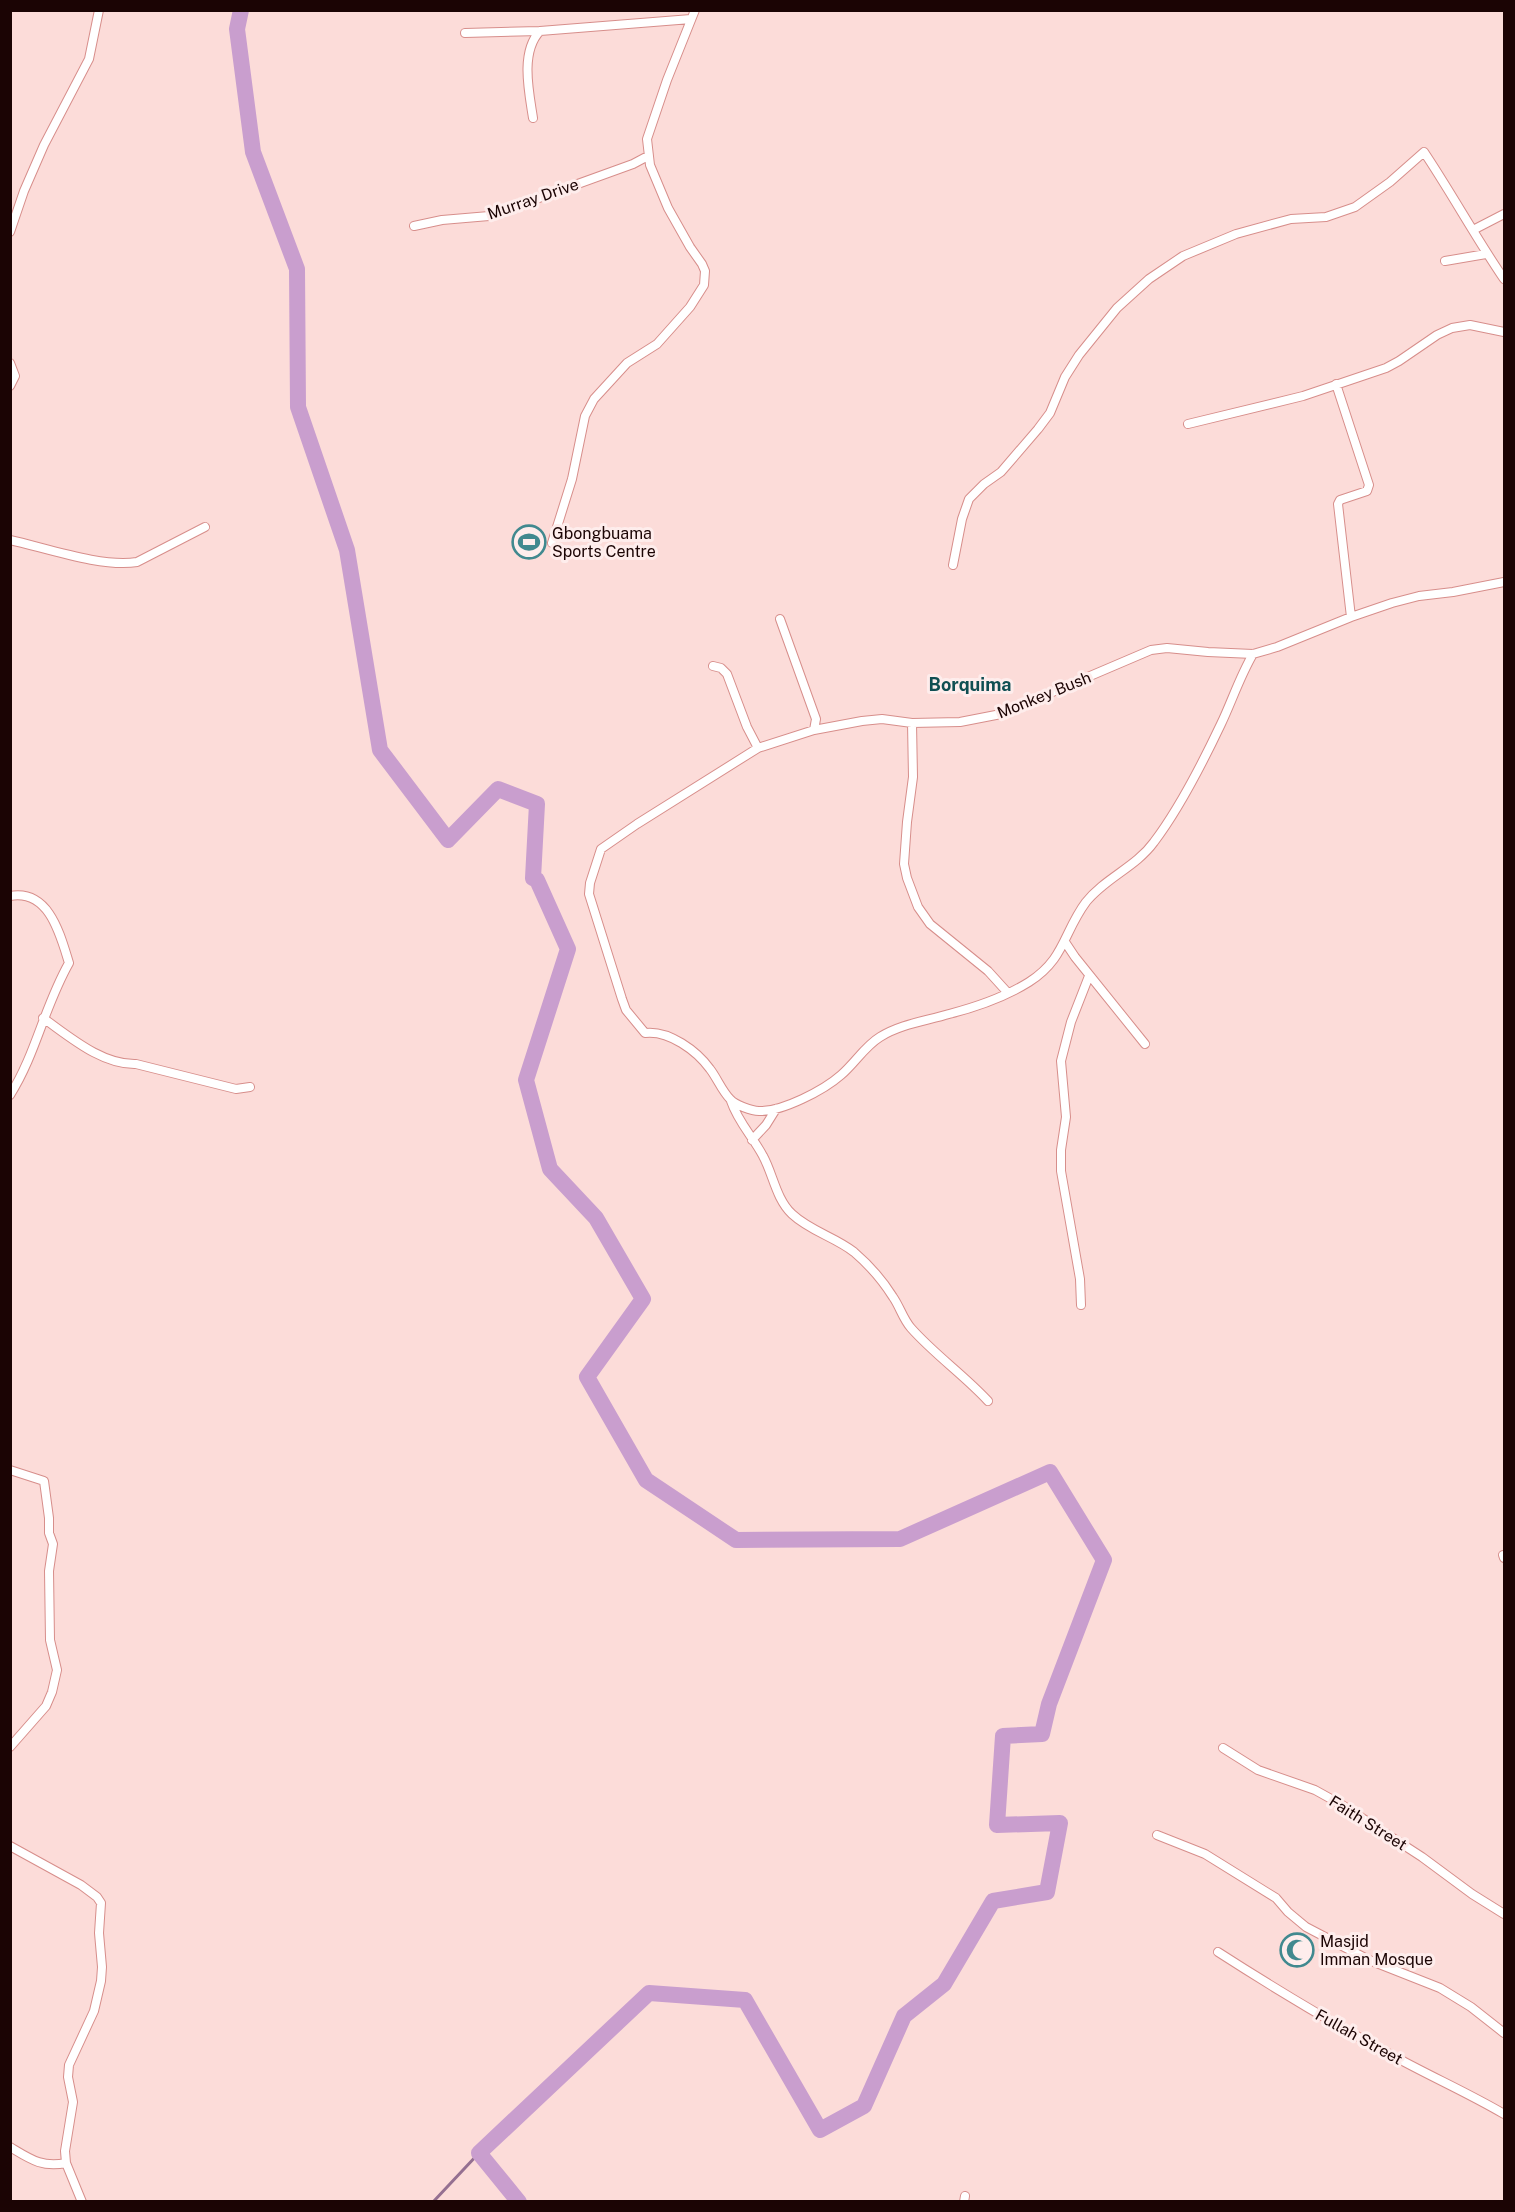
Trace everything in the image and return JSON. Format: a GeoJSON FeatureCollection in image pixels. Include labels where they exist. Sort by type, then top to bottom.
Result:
{"type":"FeatureCollection","features":[{"type":"Feature","properties":{"kind":"street"},"geometry":{"type":"LineString","coordinates":[[10,232],[24,191],[44,145],[89,59],[99,10]]}},
{"type":"Feature","properties":{"kind":"street"},"geometry":{"type":"LineString","coordinates":[[465,33],[540,31],[693,14],[647,139],[648,156],[668,208],[705,271],[704,285],[690,307],[657,344],[627,363],[594,399],[585,416],[572,479],[552,543]]}},
{"type":"Feature","properties":{"kind":"street"},"geometry":{"type":"LineString","coordinates":[[533,118],[527,81],[531,46],[540,31]]}},
{"type":"Feature","properties":{"kind":"street"},"geometry":{"type":"LineString","coordinates":[[953,565],[962,519],[969,499],[1001,472],[1038,429],[1050,413],[1065,377],[1079,355],[1117,308],[1149,279],[1183,256],[1236,234],[1291,219],[1326,217],[1355,207],[1390,182],[1424,152],[1486,254],[1504,279]]}},
{"type":"Feature","properties":{"kind":"street","name":"Murray Drive"},"geometry":{"type":"LineString","coordinates":[[414,226],[442,220],[489,216],[633,164],[648,156]]}},
{"type":"Feature","properties":{"kind":"street"},"geometry":{"type":"LineString","coordinates":[[1473,230],[1504,214]]}},
{"type":"Feature","properties":{"kind":"street"},"geometry":{"type":"LineString","coordinates":[[1445,261],[1486,254]]}},
{"type":"Feature","properties":{"kind":"street"},"geometry":{"type":"LineString","coordinates":[[1188,424],[1293,398],[1336,384],[1399,361],[1437,334],[1452,328],[1470,325],[1504,332]]}},
{"type":"Feature","properties":{"kind":"street"},"geometry":{"type":"LineString","coordinates":[[10,363],[15,376],[10,386]]}},
{"type":"Feature","properties":{"kind":"street"},"geometry":{"type":"LineString","coordinates":[[1336,384],[1369,485],[1367,492],[1342,500],[1338,504],[1351,617]]}},
{"type":"Feature","properties":{"kind":"street"},"geometry":{"type":"LineString","coordinates":[[10,540],[110,564],[128,564],[137,562],[205,527]]}},
{"type":"Feature","properties":{"kind":"street","name":"Monkey Bush"},"geometry":{"type":"LineString","coordinates":[[731,1101],[702,1059],[664,1035],[653,1032],[645,1033],[626,1010],[589,894],[590,883],[601,849],[637,824],[759,748],[814,730],[882,719],[912,723],[960,722],[1001,714],[1152,650],[1167,648],[1253,654],[1277,648],[1351,617],[1419,596],[1504,582]]}},
{"type":"Feature","properties":{"kind":"street"},"geometry":{"type":"LineString","coordinates":[[780,619],[816,719],[814,730]]}},
{"type":"Feature","properties":{"kind":"street"},"geometry":{"type":"LineString","coordinates":[[731,1101],[760,1112],[776,1109],[817,1092],[834,1080],[877,1039],[893,1030],[974,1007],[1008,993],[1043,972],[1056,958],[1073,922],[1087,901],[1102,885],[1135,863],[1167,824],[1222,723],[1234,690],[1253,654]]}},
{"type":"Feature","properties":{"kind":"street"},"geometry":{"type":"LineString","coordinates":[[713,666],[721,668],[727,674],[747,727],[759,748]]}},
{"type":"Feature","properties":{"kind":"street"},"geometry":{"type":"LineString","coordinates":[[912,723],[913,777],[904,864],[907,878],[918,907],[930,924],[988,971],[1008,993]]}},
{"type":"Feature","properties":{"kind":"street"},"geometry":{"type":"LineString","coordinates":[[10,896],[29,896],[45,906],[56,926],[69,963],[52,994],[28,1065],[10,1095]]}},
{"type":"Feature","properties":{"kind":"street"},"geometry":{"type":"LineString","coordinates":[[1065,942],[1089,976],[1145,1044]]}},
{"type":"Feature","properties":{"kind":"street"},"geometry":{"type":"LineString","coordinates":[[1081,1305],[1080,1280],[1061,1171],[1061,1150],[1066,1117],[1061,1061],[1071,1022],[1089,976]]}},
{"type":"Feature","properties":{"kind":"street"},"geometry":{"type":"LineString","coordinates":[[43,1018],[101,1056],[123,1065],[136,1064],[236,1089],[250,1087]]}},
{"type":"Feature","properties":{"kind":"street"},"geometry":{"type":"LineString","coordinates":[[731,1101],[735,1113],[763,1156],[785,1205],[791,1213],[809,1227],[854,1253],[889,1291],[909,1326],[988,1401]]}},
{"type":"Feature","properties":{"kind":"street"},"geometry":{"type":"LineString","coordinates":[[752,1140],[766,1125],[776,1109]]}},
{"type":"Feature","properties":{"kind":"street"},"geometry":{"type":"LineString","coordinates":[[10,1470],[44,1481],[49,1533],[53,1544],[49,1571],[50,1640],[57,1670],[46,1706],[10,1747]]}},
{"type":"Feature","properties":{"kind":"street","name":"Faith Street"},"geometry":{"type":"LineString","coordinates":[[1223,1748],[1258,1770],[1315,1790],[1342,1805],[1504,1914]]}},
{"type":"Feature","properties":{"kind":"street"},"geometry":{"type":"LineString","coordinates":[[1158,1835],[1198,1850],[1276,1898],[1306,1927],[1370,1960],[1440,1988],[1471,2007],[1504,2033]]}},
{"type":"Feature","properties":{"kind":"street"},"geometry":{"type":"LineString","coordinates":[[10,1846],[81,1885],[97,1896],[101,1903],[99,1933],[101,1981],[94,2011],[69,2065],[68,2077],[73,2102],[65,2151],[66,2163],[82,2202]]}},
{"type":"Feature","properties":{"kind":"street","name":"Fullah Street"},"geometry":{"type":"LineString","coordinates":[[1218,1952],[1294,2001],[1504,2114]]}},
{"type":"Feature","properties":{"kind":"street"},"geometry":{"type":"LineString","coordinates":[[10,2147],[28,2158],[51,2166],[66,2163]]}},
{"type":"Feature","properties":{"kind":"waterway"},"geometry":{"type":"LineString","coordinates":[[241,10],[237,29],[253,152],[297,269],[298,407],[347,550],[380,750],[448,840],[498,789],[537,804],[533,878],[537,880],[568,949],[526,1080],[550,1169],[596,1218],[643,1299],[587,1377],[646,1480],[736,1540],[900,1539],[1050,1472],[1104,1560],[1049,1704],[1042,1734],[1003,1736],[997,1825],[1060,1823],[1047,1892],[993,1901],[944,1984],[904,2016],[864,2106],[820,2130],[745,2000],[649,1993],[479,2153],[519,2202]]}},
{"type":"Feature","properties":{"kind":"waterway"},"geometry":{"type":"LineString","coordinates":[[433,2202],[479,2153]]}},
{"type":"Feature","properties":{"kind":"place","name":"Gbongbuama Sports Centre"},"geometry":{"type":"Point","coordinates":[529,542]}},
{"type":"Feature","properties":{"kind":"place","name":"Masjid Imman Mosque"},"geometry":{"type":"Point","coordinates":[1297,1950]}},
{"type":"Feature","properties":{"kind":"district","name":"Borquima"},"geometry":{"type":"Point","coordinates":[970,684]}}]}
